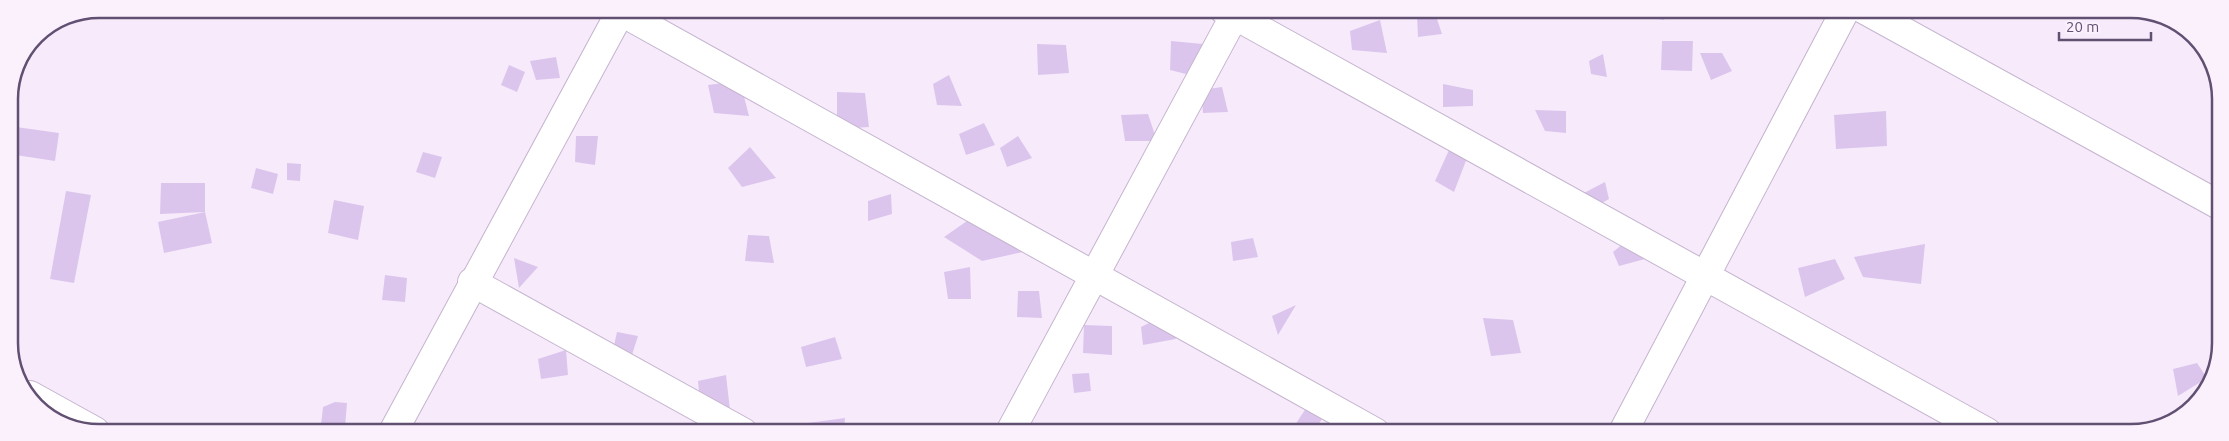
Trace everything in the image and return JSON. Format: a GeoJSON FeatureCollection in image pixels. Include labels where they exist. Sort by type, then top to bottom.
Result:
{"type":"FeatureCollection","features":[{"type":"Feature","properties":{"kind":"street"},"geometry":{"type":"LineString","coordinates":[[397,424],[615,18]]}},
{"type":"Feature","properties":{"kind":"street"},"geometry":{"type":"LineString","coordinates":[[633,18],[1359,423]]}},
{"type":"Feature","properties":{"kind":"street"},"geometry":{"type":"LineString","coordinates":[[1015,424],[1228,18]]}},
{"type":"Feature","properties":{"kind":"street"},"geometry":{"type":"LineString","coordinates":[[1244,18],[1970,423]]}},
{"type":"Feature","properties":{"kind":"street"},"geometry":{"type":"LineString","coordinates":[[1627,423],[1842,18]]}},
{"type":"Feature","properties":{"kind":"street"},"geometry":{"type":"LineString","coordinates":[[1878,18],[2212,201]]}},
{"type":"Feature","properties":{"kind":"street"},"geometry":{"type":"LineString","coordinates":[[472,282],[728,424]]}},
{"type":"Feature","properties":{"kind":"street"},"geometry":{"type":"LineString","coordinates":[[47,405],[70,418]]}},
{"type":"Feature","properties":{"kind":"building"},"geometry":{"type":"Polygon","coordinates":[[[1417,18],[1437,18],[1442,34],[1418,37],[1417,18]]]}},
{"type":"Feature","properties":{"kind":"building"},"geometry":{"type":"Polygon","coordinates":[[[1380,20],[1387,53],[1352,50],[1350,31],[1380,20]]]}},
{"type":"Feature","properties":{"kind":"building"},"geometry":{"type":"Polygon","coordinates":[[[1171,41],[1203,44],[1198,77],[1170,70],[1171,41]]]}},
{"type":"Feature","properties":{"kind":"building"},"geometry":{"type":"Polygon","coordinates":[[[1662,41],[1693,41],[1692,71],[1661,70],[1662,41]]]}},
{"type":"Feature","properties":{"kind":"building"},"geometry":{"type":"Polygon","coordinates":[[[1037,44],[1066,45],[1069,73],[1038,75],[1037,44]]]}},
{"type":"Feature","properties":{"kind":"building"},"geometry":{"type":"Polygon","coordinates":[[[1700,53],[1722,53],[1732,71],[1711,80],[1700,53]]]}},
{"type":"Feature","properties":{"kind":"building"},"geometry":{"type":"Polygon","coordinates":[[[1603,54],[1607,77],[1591,74],[1589,61],[1603,54]]]}},
{"type":"Feature","properties":{"kind":"building"},"geometry":{"type":"Polygon","coordinates":[[[556,57],[560,78],[536,80],[530,61],[556,57]]]}},
{"type":"Feature","properties":{"kind":"building"},"geometry":{"type":"Polygon","coordinates":[[[509,65],[525,72],[517,92],[501,85],[509,65]]]}},
{"type":"Feature","properties":{"kind":"building"},"geometry":{"type":"Polygon","coordinates":[[[949,75],[962,106],[937,105],[933,84],[949,75]]]}},
{"type":"Feature","properties":{"kind":"building"},"geometry":{"type":"Polygon","coordinates":[[[740,81],[749,116],[714,113],[708,85],[740,81]]]}},
{"type":"Feature","properties":{"kind":"building"},"geometry":{"type":"Polygon","coordinates":[[[1443,84],[1473,90],[1473,106],[1443,107],[1443,84]]]}},
{"type":"Feature","properties":{"kind":"building"},"geometry":{"type":"Polygon","coordinates":[[[1222,87],[1228,112],[1203,113],[1201,90],[1222,87]]]}},
{"type":"Feature","properties":{"kind":"building"},"geometry":{"type":"Polygon","coordinates":[[[837,92],[865,93],[869,127],[837,129],[837,92]]]}},
{"type":"Feature","properties":{"kind":"building"},"geometry":{"type":"Polygon","coordinates":[[[1535,110],[1566,111],[1566,133],[1545,131],[1535,110]]]}},
{"type":"Feature","properties":{"kind":"building"},"geometry":{"type":"Polygon","coordinates":[[[1886,111],[1887,146],[1836,149],[1834,115],[1886,111]]]}},
{"type":"Feature","properties":{"kind":"building"},"geometry":{"type":"Polygon","coordinates":[[[1148,114],[1157,141],[1125,141],[1121,115],[1148,114]]]}},
{"type":"Feature","properties":{"kind":"building"},"geometry":{"type":"Polygon","coordinates":[[[984,123],[995,145],[966,155],[959,134],[984,123]]]}},
{"type":"Feature","properties":{"kind":"building"},"geometry":{"type":"Polygon","coordinates":[[[18,127],[59,133],[55,161],[18,155],[18,127]]]}},
{"type":"Feature","properties":{"kind":"building"},"geometry":{"type":"Polygon","coordinates":[[[576,136],[598,136],[595,165],[575,162],[576,136]]]}},
{"type":"Feature","properties":{"kind":"building"},"geometry":{"type":"Polygon","coordinates":[[[1018,136],[1032,158],[1007,167],[1000,148],[1018,136]]]}},
{"type":"Feature","properties":{"kind":"building"},"geometry":{"type":"Polygon","coordinates":[[[750,147],[776,178],[742,187],[728,168],[750,147]]]}},
{"type":"Feature","properties":{"kind":"building"},"geometry":{"type":"Polygon","coordinates":[[[1449,150],[1467,158],[1454,192],[1435,181],[1449,150]]]}},
{"type":"Feature","properties":{"kind":"building"},"geometry":{"type":"Polygon","coordinates":[[[423,152],[442,157],[435,178],[416,172],[423,152]]]}},
{"type":"Feature","properties":{"kind":"building"},"geometry":{"type":"Polygon","coordinates":[[[287,163],[301,164],[300,181],[287,180],[287,163]]]}},
{"type":"Feature","properties":{"kind":"building"},"geometry":{"type":"Polygon","coordinates":[[[256,168],[278,174],[273,194],[251,188],[256,168]]]}},
{"type":"Feature","properties":{"kind":"building"},"geometry":{"type":"Polygon","coordinates":[[[1605,182],[1609,199],[1589,210],[1582,194],[1605,182]]]}},
{"type":"Feature","properties":{"kind":"building"},"geometry":{"type":"Polygon","coordinates":[[[161,183],[205,183],[205,212],[160,214],[161,183]]]}},
{"type":"Feature","properties":{"kind":"building"},"geometry":{"type":"Polygon","coordinates":[[[66,191],[91,195],[74,283],[50,279],[66,191]]]}},
{"type":"Feature","properties":{"kind":"building"},"geometry":{"type":"Polygon","coordinates":[[[891,194],[892,214],[868,221],[868,201],[891,194]]]}},
{"type":"Feature","properties":{"kind":"building"},"geometry":{"type":"Polygon","coordinates":[[[334,200],[364,206],[358,240],[328,233],[334,200]]]}},
{"type":"Feature","properties":{"kind":"building"},"geometry":{"type":"Polygon","coordinates":[[[205,212],[212,243],[164,253],[158,222],[205,212]]]}},
{"type":"Feature","properties":{"kind":"building"},"geometry":{"type":"Polygon","coordinates":[[[967,221],[1023,252],[982,261],[944,237],[967,221]]]}},
{"type":"Feature","properties":{"kind":"building"},"geometry":{"type":"Polygon","coordinates":[[[748,235],[769,236],[774,263],[745,261],[748,235]]]}},
{"type":"Feature","properties":{"kind":"building"},"geometry":{"type":"Polygon","coordinates":[[[1253,238],[1258,257],[1233,261],[1231,242],[1253,238]]]}},
{"type":"Feature","properties":{"kind":"building"},"geometry":{"type":"Polygon","coordinates":[[[1630,238],[1645,259],[1619,266],[1613,252],[1630,238]]]}},
{"type":"Feature","properties":{"kind":"building"},"geometry":{"type":"Polygon","coordinates":[[[1925,244],[1921,284],[1863,277],[1854,257],[1925,244]]]}},
{"type":"Feature","properties":{"kind":"building"},"geometry":{"type":"Polygon","coordinates":[[[514,258],[538,267],[519,288],[514,258]]]}},
{"type":"Feature","properties":{"kind":"building"},"geometry":{"type":"Polygon","coordinates":[[[1835,259],[1845,279],[1805,297],[1798,268],[1835,259]]]}},
{"type":"Feature","properties":{"kind":"building"},"geometry":{"type":"Polygon","coordinates":[[[970,267],[971,299],[948,299],[944,272],[970,267]]]}},
{"type":"Feature","properties":{"kind":"building"},"geometry":{"type":"Polygon","coordinates":[[[385,275],[407,278],[405,302],[382,300],[385,275]]]}},
{"type":"Feature","properties":{"kind":"building"},"geometry":{"type":"Polygon","coordinates":[[[1018,291],[1039,291],[1042,318],[1017,317],[1018,291]]]}},
{"type":"Feature","properties":{"kind":"building"},"geometry":{"type":"Polygon","coordinates":[[[1296,305],[1278,335],[1272,316],[1296,305]]]}},
{"type":"Feature","properties":{"kind":"building"},"geometry":{"type":"Polygon","coordinates":[[[1163,316],[1176,339],[1143,345],[1141,327],[1163,316]]]}},
{"type":"Feature","properties":{"kind":"building"},"geometry":{"type":"Polygon","coordinates":[[[1483,318],[1513,320],[1521,353],[1491,356],[1483,318]]]}},
{"type":"Feature","properties":{"kind":"building"},"geometry":{"type":"Polygon","coordinates":[[[1084,325],[1112,326],[1112,355],[1083,353],[1084,325]]]}},
{"type":"Feature","properties":{"kind":"building"},"geometry":{"type":"Polygon","coordinates":[[[617,332],[638,336],[632,355],[613,350],[617,332]]]}},
{"type":"Feature","properties":{"kind":"building"},"geometry":{"type":"Polygon","coordinates":[[[835,337],[842,359],[806,367],[801,347],[835,337]]]}},
{"type":"Feature","properties":{"kind":"building"},"geometry":{"type":"Polygon","coordinates":[[[566,350],[568,375],[541,379],[538,359],[566,350]]]}},
{"type":"Feature","properties":{"kind":"building"},"geometry":{"type":"Polygon","coordinates":[[[2197,363],[2204,374],[2201,382],[2178,396],[2173,369],[2197,363]]]}},
{"type":"Feature","properties":{"kind":"building"},"geometry":{"type":"Polygon","coordinates":[[[1089,373],[1091,391],[1074,393],[1072,374],[1089,373]]]}},
{"type":"Feature","properties":{"kind":"building"},"geometry":{"type":"Polygon","coordinates":[[[726,375],[730,410],[700,403],[698,381],[726,375]]]}},
{"type":"Feature","properties":{"kind":"building"},"geometry":{"type":"Polygon","coordinates":[[[335,402],[347,403],[345,424],[321,424],[323,407],[335,402]]]}},
{"type":"Feature","properties":{"kind":"building"},"geometry":{"type":"Polygon","coordinates":[[[1310,402],[1328,409],[1319,423],[1296,423],[1310,402]]]}},
{"type":"Feature","properties":{"kind":"building"},"geometry":{"type":"Polygon","coordinates":[[[845,418],[845,424],[808,423],[845,418]]]}}]}
